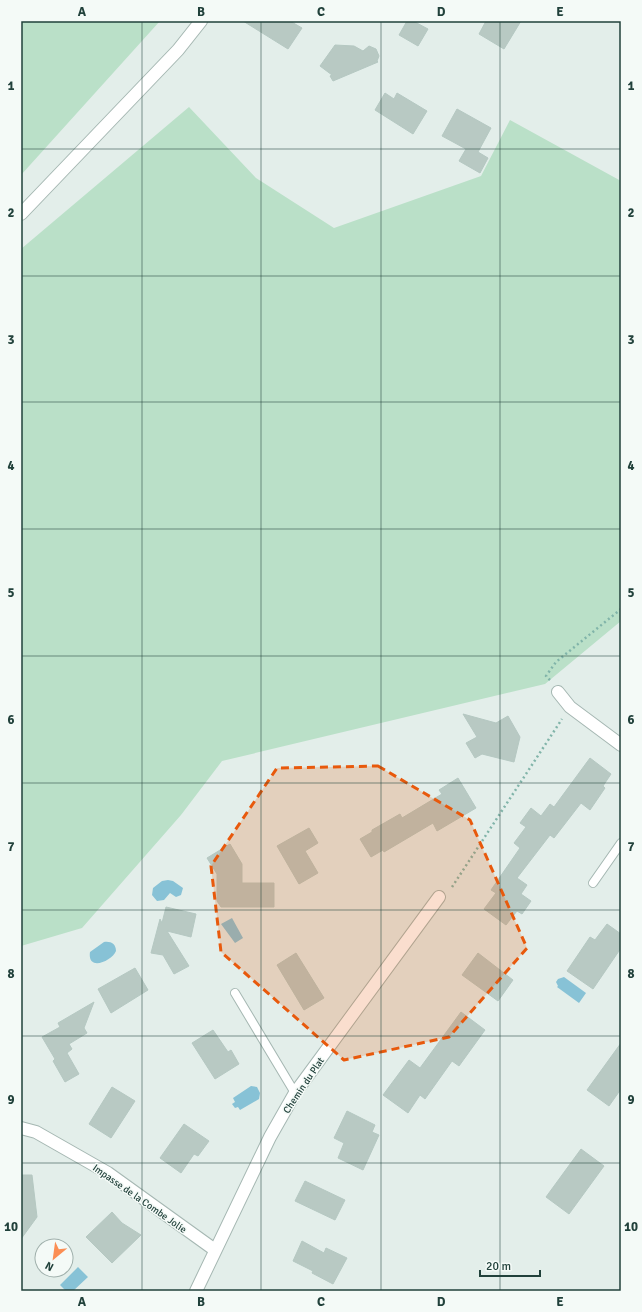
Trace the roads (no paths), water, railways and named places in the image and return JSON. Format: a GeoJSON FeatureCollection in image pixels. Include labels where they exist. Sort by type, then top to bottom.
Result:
{"type":"FeatureCollection","features":[{"type":"Feature","properties":{"kind":"street"},"geometry":{"type":"LineString","coordinates":[[21,214],[178,50],[201,21]]}},
{"type":"Feature","properties":{"kind":"street"},"geometry":{"type":"LineString","coordinates":[[558,692],[570,707],[621,745]]}},
{"type":"Feature","properties":{"kind":"street","name":"Chemin du Plat"},"geometry":{"type":"LineString","coordinates":[[196,1291],[270,1137],[295,1093],[439,897]]}},
{"type":"Feature","properties":{"kind":"street","name":"Impasse de la Combe Jolie"},"geometry":{"type":"LineString","coordinates":[[21,1128],[36,1132],[108,1173],[215,1250]]}},
{"type":"Feature","properties":{"kind":"lane"},"geometry":{"type":"LineString","coordinates":[[593,883],[621,843]]}},
{"type":"Feature","properties":{"kind":"lane"},"geometry":{"type":"LineString","coordinates":[[235,993],[295,1093]]}},
{"type":"Feature","properties":{"kind":"water"},"geometry":{"type":"Polygon","coordinates":[[[162,881],[173,881],[183,888],[181,895],[176,897],[170,893],[164,900],[157,901],[152,895],[153,888],[162,881]]]}},
{"type":"Feature","properties":{"kind":"water"},"geometry":{"type":"Polygon","coordinates":[[[232,918],[243,938],[235,943],[221,924],[232,918]]]}},
{"type":"Feature","properties":{"kind":"water"},"geometry":{"type":"Polygon","coordinates":[[[104,942],[109,942],[115,946],[116,951],[114,955],[100,963],[92,962],[90,952],[104,942]]]}},
{"type":"Feature","properties":{"kind":"water"},"geometry":{"type":"Polygon","coordinates":[[[564,977],[586,993],[579,1003],[557,987],[556,982],[558,979],[564,977]]]}},
{"type":"Feature","properties":{"kind":"water"},"geometry":{"type":"Polygon","coordinates":[[[251,1086],[257,1087],[260,1093],[259,1099],[240,1110],[238,1107],[235,1108],[232,1104],[235,1102],[233,1098],[251,1086]]]}},
{"type":"Feature","properties":{"kind":"water"},"geometry":{"type":"Polygon","coordinates":[[[78,1267],[88,1277],[73,1291],[66,1291],[60,1285],[67,1278],[74,1278],[74,1271],[78,1267]]]}}]}
